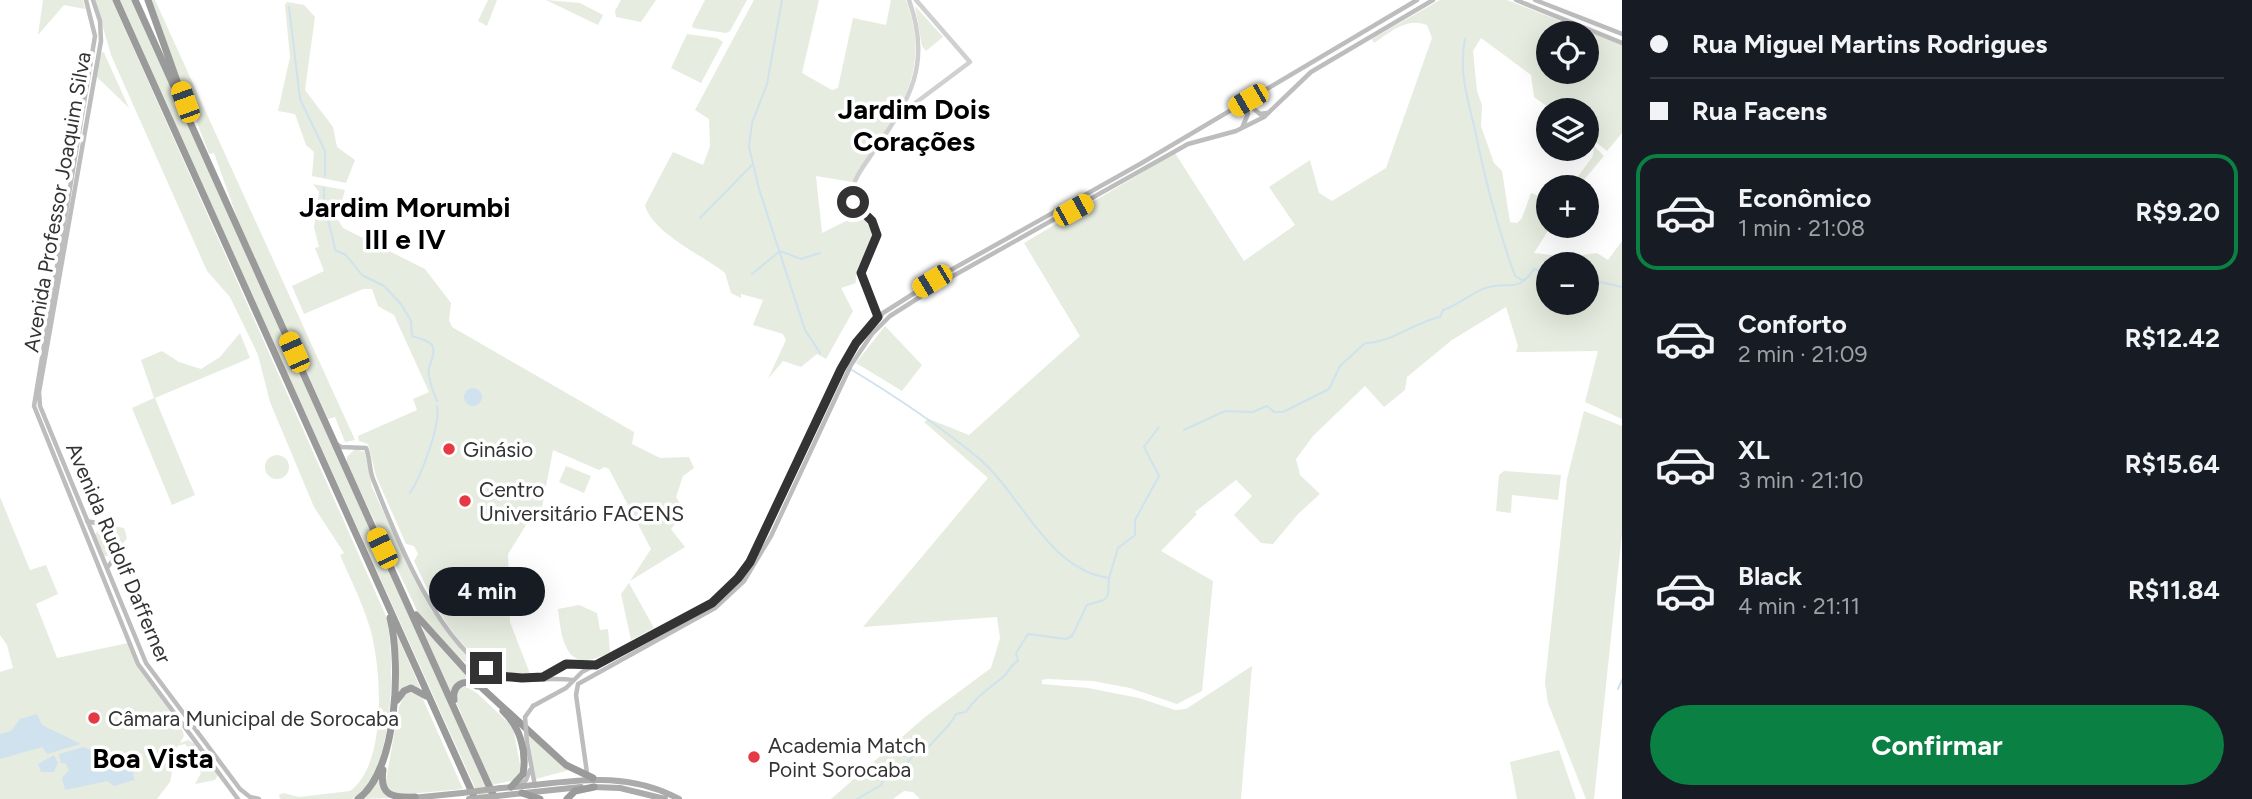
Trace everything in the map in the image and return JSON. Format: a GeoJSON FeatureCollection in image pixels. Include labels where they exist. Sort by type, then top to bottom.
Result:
{"type":"FeatureCollection","features":[{"type":"Feature","properties":{"kind":"highway"},"geometry":{"type":"LineString","coordinates":[[116,0],[475,799]]}},
{"type":"Feature","properties":{"kind":"highway"},"geometry":{"type":"LineString","coordinates":[[135,0],[495,799]]}},
{"type":"Feature","properties":{"kind":"highway"},"geometry":{"type":"LineString","coordinates":[[148,0],[201,150]]}},
{"type":"Feature","properties":{"kind":"highway"},"geometry":{"type":"LineString","coordinates":[[358,799],[374,782],[380,768],[397,683],[395,637],[385,597]]}},
{"type":"Feature","properties":{"kind":"highway"},"geometry":{"type":"LineString","coordinates":[[405,597],[434,638],[482,688],[566,765],[593,778]]}},
{"type":"Feature","properties":{"kind":"highway"},"geometry":{"type":"LineString","coordinates":[[460,721],[453,693],[459,684],[467,682],[481,690],[513,722],[521,741],[524,768],[521,777],[505,790]]}},
{"type":"Feature","properties":{"kind":"highway"},"geometry":{"type":"LineString","coordinates":[[415,797],[391,797],[382,785],[396,702],[404,691],[416,688],[427,697],[437,714]]}},
{"type":"Feature","properties":{"kind":"highway"},"geometry":{"type":"LineString","coordinates":[[566,799],[575,791],[594,787]]}},
{"type":"Feature","properties":{"kind":"highway"},"geometry":{"type":"LineString","coordinates":[[523,793],[540,795]]}},
{"type":"Feature","properties":{"kind":"main road","name":"Avenida Professor Joaquim Silva"},"geometry":{"type":"LineString","coordinates":[[37,406],[95,36],[86,0]]}},
{"type":"Feature","properties":{"kind":"main road"},"geometry":{"type":"LineString","coordinates":[[332,437],[340,447],[364,446],[368,451],[373,478],[423,591],[450,632],[477,661],[500,676],[557,677],[596,665],[712,603],[744,572],[848,356],[878,317],[978,255],[1418,0]]}},
{"type":"Feature","properties":{"kind":"main road"},"geometry":{"type":"LineString","coordinates":[[593,778],[583,765],[576,690],[587,677],[722,602],[744,581],[769,541],[851,365],[867,341],[890,316],[1188,144],[1242,129],[1271,111],[1311,72],[1433,0]]}},
{"type":"Feature","properties":{"kind":"main road"},"geometry":{"type":"LineString","coordinates":[[1516,0],[1622,43]]}},
{"type":"Feature","properties":{"kind":"main road"},"geometry":{"type":"LineString","coordinates":[[1535,0],[1622,34]]}},
{"type":"Feature","properties":{"kind":"main road","name":"Avenida Professor Joaquim Silva"},"geometry":{"type":"LineString","coordinates":[[37,406],[99,52],[101,31],[93,2]]}},
{"type":"Feature","properties":{"kind":"main road"},"geometry":{"type":"LineString","coordinates":[[99,52],[106,51]]}},
{"type":"Feature","properties":{"kind":"main road"},"geometry":{"type":"LineString","coordinates":[[1261,92],[1255,100],[1254,110],[1262,114],[1271,111]]}},
{"type":"Feature","properties":{"kind":"main road"},"geometry":{"type":"LineString","coordinates":[[1232,109],[1248,112],[1248,120],[1242,129]]}},
{"type":"Feature","properties":{"kind":"main road"},"geometry":{"type":"LineString","coordinates":[[971,267],[979,261],[978,255]]}},
{"type":"Feature","properties":{"kind":"main road"},"geometry":{"type":"LineString","coordinates":[[878,317],[890,316]]}},
{"type":"Feature","properties":{"kind":"main road"},"geometry":{"type":"LineString","coordinates":[[819,435],[828,411],[823,405]]}},
{"type":"Feature","properties":{"kind":"main road","name":"Avenida Rudolf Dafferner"},"geometry":{"type":"LineString","coordinates":[[37,406],[146,663],[240,789],[250,797],[259,799]]}},
{"type":"Feature","properties":{"kind":"main road","name":"Avenida Rudolf Dafferner"},"geometry":{"type":"LineString","coordinates":[[37,406],[138,664],[238,799]]}},
{"type":"Feature","properties":{"kind":"main road"},"geometry":{"type":"LineString","coordinates":[[347,471],[345,456],[354,447]]}},
{"type":"Feature","properties":{"kind":"main road"},"geometry":{"type":"LineString","coordinates":[[86,521],[100,524]]}},
{"type":"Feature","properties":{"kind":"main road"},"geometry":{"type":"LineString","coordinates":[[765,531],[770,533],[769,541]]}},
{"type":"Feature","properties":{"kind":"main road"},"geometry":{"type":"LineString","coordinates":[[106,569],[116,556]]}},
{"type":"Feature","properties":{"kind":"main road"},"geometry":{"type":"LineString","coordinates":[[614,662],[632,651],[629,647]]}},
{"type":"Feature","properties":{"kind":"main road"},"geometry":{"type":"LineString","coordinates":[[543,677],[566,674],[596,665]]}},
{"type":"Feature","properties":{"kind":"main road"},"geometry":{"type":"LineString","coordinates":[[566,674],[587,677]]}},
{"type":"Feature","properties":{"kind":"main road"},"geometry":{"type":"LineString","coordinates":[[566,674],[566,688],[533,706],[524,717],[530,766],[540,795],[594,787],[620,788],[665,799]]}},
{"type":"Feature","properties":{"kind":"main road"},"geometry":{"type":"LineString","coordinates":[[183,727],[183,721],[189,722]]}},
{"type":"Feature","properties":{"kind":"main road"},"geometry":{"type":"LineString","coordinates":[[192,739],[200,736]]}},
{"type":"Feature","properties":{"kind":"main road"},"geometry":{"type":"LineString","coordinates":[[505,790],[526,781],[530,766]]}},
{"type":"Feature","properties":{"kind":"main road"},"geometry":{"type":"LineString","coordinates":[[469,799],[534,784],[593,778],[640,784],[679,799]]}},
{"type":"Feature","properties":{"kind":"main road"},"geometry":{"type":"LineString","coordinates":[[404,799],[505,790],[523,793]]}},
{"type":"Feature","properties":{"kind":"street"},"geometry":{"type":"LineString","coordinates":[[878,317],[861,273],[877,235],[872,221],[856,205],[851,195],[863,166],[901,114],[910,93],[919,59],[918,33],[909,0]]}},
{"type":"Feature","properties":{"kind":"street"},"geometry":{"type":"LineString","coordinates":[[901,114],[970,62],[917,1],[911,7]]}},
{"type":"Feature","properties":{"kind":"street"},"geometry":{"type":"LineString","coordinates":[[910,93],[918,100]]}},
{"type":"Feature","properties":{"kind":"shaded area"},"geometry":{"type":"Polygon","coordinates":[[[43,0],[83,0],[85,9],[64,5],[38,35],[43,0]]]}},
{"type":"Feature","properties":{"kind":"shaded area"},"geometry":{"type":"Polygon","coordinates":[[[95,0],[112,0],[386,616],[391,686],[384,742],[377,767],[366,786],[352,799],[280,799],[279,795],[283,793],[299,797],[350,791],[362,778],[371,759],[379,713],[377,664],[369,625],[340,555],[344,553],[314,507],[270,402],[258,355],[230,297],[207,271],[111,55],[95,0]]]}},
{"type":"Feature","properties":{"kind":"shaded area"},"geometry":{"type":"Polygon","coordinates":[[[119,0],[132,0],[492,799],[480,799],[119,0]]]}},
{"type":"Feature","properties":{"kind":"shaded area"},"geometry":{"type":"Polygon","coordinates":[[[150,0],[155,0],[355,440],[345,442],[335,417],[328,419],[239,223],[214,153],[209,154],[150,0]]]}},
{"type":"Feature","properties":{"kind":"shaded area"},"geometry":{"type":"Polygon","coordinates":[[[488,0],[497,0],[487,26],[478,21],[488,0]]]}},
{"type":"Feature","properties":{"kind":"shaded area"},"geometry":{"type":"Polygon","coordinates":[[[546,0],[580,3],[603,15],[598,25],[546,0]]]}},
{"type":"Feature","properties":{"kind":"shaded area"},"geometry":{"type":"Polygon","coordinates":[[[621,0],[656,0],[641,22],[616,17],[615,11],[621,0]]]}},
{"type":"Feature","properties":{"kind":"shaded area"},"geometry":{"type":"Polygon","coordinates":[[[705,0],[747,0],[730,31],[726,33],[693,28],[692,25],[705,0]]]}},
{"type":"Feature","properties":{"kind":"shaded area"},"geometry":{"type":"Polygon","coordinates":[[[754,0],[819,0],[802,73],[832,90],[838,88],[853,18],[886,25],[891,0],[906,0],[914,27],[915,52],[912,75],[895,118],[853,182],[816,176],[822,233],[860,214],[872,229],[872,237],[858,269],[856,283],[841,288],[853,311],[826,359],[817,354],[801,367],[783,361],[768,379],[786,340],[783,334],[753,325],[763,300],[741,294],[741,298],[731,293],[725,273],[657,225],[645,205],[673,152],[703,165],[710,146],[709,119],[695,110],[754,0]]]}},
{"type":"Feature","properties":{"kind":"shaded area"},"geometry":{"type":"Polygon","coordinates":[[[1440,0],[1507,0],[1561,21],[1536,21],[1536,84],[1599,84],[1599,36],[1622,45],[1622,133],[1607,151],[1599,145],[1599,98],[1536,98],[1531,75],[1481,38],[1473,51],[1477,91],[1482,105],[1481,126],[1494,163],[1502,171],[1510,222],[1517,223],[1522,218],[1531,193],[1536,195],[1536,238],[1543,238],[1534,253],[1536,315],[1599,315],[1599,254],[1608,260],[1622,241],[1622,419],[1585,402],[1598,351],[1516,352],[1518,346],[1506,307],[1452,340],[1407,377],[1405,390],[1384,407],[1365,386],[1313,436],[1296,459],[1300,475],[1320,494],[1298,514],[1273,544],[1261,543],[1234,515],[1252,496],[1236,480],[1195,512],[1197,514],[1161,551],[1213,581],[1202,691],[1177,704],[1130,688],[1093,681],[1047,679],[1042,680],[1042,684],[1088,688],[1139,698],[1175,710],[1186,709],[1252,666],[1241,799],[920,799],[913,792],[904,791],[893,799],[831,799],[925,717],[991,668],[1000,638],[997,617],[863,627],[988,478],[924,422],[929,419],[969,435],[1080,336],[1024,243],[1175,153],[1244,261],[1295,225],[1269,187],[1310,160],[1319,193],[1332,201],[1386,168],[1432,38],[1427,25],[1412,23],[1399,27],[1374,43],[1372,39],[1440,0]]]}},
{"type":"Feature","properties":{"kind":"shaded area"},"geometry":{"type":"Polygon","coordinates":[[[287,2],[304,5],[315,17],[305,90],[333,127],[337,147],[355,160],[346,183],[312,176],[314,152],[306,145],[295,114],[278,111],[290,57],[285,5],[287,2]]]}},
{"type":"Feature","properties":{"kind":"shaded area"},"geometry":{"type":"Polygon","coordinates":[[[915,6],[943,37],[926,51],[922,46],[915,6]]]}},
{"type":"Feature","properties":{"kind":"shaded area"},"geometry":{"type":"Polygon","coordinates":[[[687,34],[717,38],[723,42],[701,83],[671,68],[687,34]]]}},
{"type":"Feature","properties":{"kind":"shaded area"},"geometry":{"type":"Polygon","coordinates":[[[104,52],[129,108],[96,76],[100,53],[104,52]]]}},
{"type":"Feature","properties":{"kind":"shaded area"},"geometry":{"type":"Polygon","coordinates":[[[1599,151],[1604,156],[1588,175],[1579,175],[1589,161],[1599,161],[1599,151]]]}},
{"type":"Feature","properties":{"kind":"shaded area"},"geometry":{"type":"Polygon","coordinates":[[[313,184],[345,190],[337,218],[343,228],[425,269],[451,303],[449,320],[452,327],[634,432],[632,444],[660,458],[689,457],[694,468],[683,476],[676,497],[685,511],[671,529],[685,547],[630,581],[651,549],[609,469],[605,467],[599,470],[553,450],[542,507],[531,517],[508,554],[510,622],[530,674],[508,672],[489,664],[457,637],[433,600],[414,561],[418,554],[414,546],[406,544],[376,476],[368,444],[359,441],[358,436],[417,410],[413,399],[429,392],[394,315],[378,306],[372,289],[363,289],[304,314],[292,286],[324,271],[315,248],[319,247],[314,227],[319,192],[313,184]]]}},
{"type":"Feature","properties":{"kind":"shaded area"},"geometry":{"type":"Polygon","coordinates":[[[885,326],[922,365],[902,391],[856,363],[885,326]]]}},
{"type":"Feature","properties":{"kind":"shaded area"},"geometry":{"type":"Polygon","coordinates":[[[240,333],[250,358],[155,398],[195,495],[172,505],[132,408],[154,398],[141,360],[162,351],[179,362],[201,369],[220,357],[240,333]]]}},
{"type":"Feature","properties":{"kind":"shaded area"},"geometry":{"type":"Polygon","coordinates":[[[1584,411],[1622,426],[1622,533],[1594,799],[1586,799],[1548,703],[1545,683],[1567,479],[1584,411]]]}},
{"type":"Feature","properties":{"kind":"shaded area"},"geometry":{"type":"Polygon","coordinates":[[[355,449],[365,452],[372,487],[431,610],[486,670],[512,680],[496,687],[436,639],[421,619],[347,463],[347,457],[355,449]]]}},
{"type":"Feature","properties":{"kind":"shaded area"},"geometry":{"type":"Polygon","coordinates":[[[78,451],[85,470],[76,474],[68,455],[78,451]]]}},
{"type":"Feature","properties":{"kind":"shaded area"},"geometry":{"type":"Polygon","coordinates":[[[277,455],[288,462],[289,467],[282,478],[277,479],[266,472],[265,467],[272,456],[277,455]]]}},
{"type":"Feature","properties":{"kind":"shaded area"},"geometry":{"type":"Polygon","coordinates":[[[566,466],[591,476],[584,493],[559,482],[566,466]]]}},
{"type":"Feature","properties":{"kind":"shaded area"},"geometry":{"type":"Polygon","coordinates":[[[1504,471],[1561,475],[1558,500],[1512,495],[1511,513],[1496,511],[1499,475],[1504,471]]]}},
{"type":"Feature","properties":{"kind":"shaded area"},"geometry":{"type":"Polygon","coordinates":[[[0,497],[30,570],[46,565],[58,594],[36,604],[57,658],[128,643],[143,673],[181,726],[184,736],[180,743],[188,740],[195,744],[218,775],[215,780],[195,784],[201,773],[197,763],[202,762],[185,744],[177,746],[170,782],[157,799],[0,799],[0,672],[13,668],[7,645],[0,635],[0,497]]]}},
{"type":"Feature","properties":{"kind":"shaded area"},"geometry":{"type":"Polygon","coordinates":[[[109,525],[124,528],[127,538],[116,553],[103,557],[94,536],[100,528],[109,525]]]}},
{"type":"Feature","properties":{"kind":"shaded area"},"geometry":{"type":"Polygon","coordinates":[[[629,583],[654,628],[631,640],[621,594],[629,583]]]}},
{"type":"Feature","properties":{"kind":"shaded area"},"geometry":{"type":"Polygon","coordinates":[[[579,605],[597,613],[600,630],[608,629],[610,652],[585,660],[570,653],[562,635],[558,609],[579,605]]]}},
{"type":"Feature","properties":{"kind":"shaded area"},"geometry":{"type":"Polygon","coordinates":[[[395,629],[421,690],[408,687],[396,698],[399,660],[395,629]]]}},
{"type":"Feature","properties":{"kind":"shaded area"},"geometry":{"type":"Polygon","coordinates":[[[423,629],[476,682],[453,687],[450,692],[423,629]]]}},
{"type":"Feature","properties":{"kind":"shaded area"},"geometry":{"type":"Polygon","coordinates":[[[465,686],[477,693],[513,727],[521,770],[515,780],[492,785],[457,704],[457,691],[465,686]]]}},
{"type":"Feature","properties":{"kind":"shaded area"},"geometry":{"type":"Polygon","coordinates":[[[410,692],[422,697],[463,789],[397,795],[385,786],[399,707],[404,696],[410,692]]]}},
{"type":"Feature","properties":{"kind":"shaded area"},"geometry":{"type":"Polygon","coordinates":[[[528,732],[569,770],[536,779],[528,732]]]}},
{"type":"Feature","properties":{"kind":"shaded area"},"geometry":{"type":"Polygon","coordinates":[[[1559,750],[1576,799],[1517,799],[1510,762],[1559,750]]]}},
{"type":"Feature","properties":{"kind":"shaded area"},"geometry":{"type":"Polygon","coordinates":[[[380,773],[392,798],[360,799],[380,773]]]}},
{"type":"Feature","properties":{"kind":"water"},"geometry":{"type":"Polygon","coordinates":[[[473,388],[479,391],[482,397],[479,403],[473,406],[467,403],[464,397],[467,391],[473,388]]]}},
{"type":"Feature","properties":{"kind":"water"},"geometry":{"type":"Polygon","coordinates":[[[37,714],[42,725],[81,744],[47,754],[42,747],[0,759],[0,734],[11,731],[20,719],[37,714]]]}},
{"type":"Feature","properties":{"kind":"water"},"geometry":{"type":"Polygon","coordinates":[[[84,747],[133,771],[134,780],[114,786],[107,781],[65,790],[62,778],[69,770],[66,764],[61,763],[59,754],[84,747]]]}},
{"type":"Feature","properties":{"kind":"water"},"geometry":{"type":"Polygon","coordinates":[[[54,755],[58,763],[54,772],[41,772],[38,764],[54,755]]]}},
{"type":"Feature","properties":{"kind":"waterway"},"geometry":{"type":"LineString","coordinates":[[782,0],[767,84],[752,123],[749,147],[759,189],[805,330],[820,353]]}},
{"type":"Feature","properties":{"kind":"waterway"},"geometry":{"type":"LineString","coordinates":[[289,7],[300,99],[325,151],[325,176]]}},
{"type":"Feature","properties":{"kind":"waterway"},"geometry":{"type":"LineString","coordinates":[[1465,39],[1464,76],[1484,171],[1515,276],[1524,281]]}},
{"type":"Feature","properties":{"kind":"waterway"},"geometry":{"type":"LineString","coordinates":[[700,218],[753,164]]}},
{"type":"Feature","properties":{"kind":"waterway"},"geometry":{"type":"LineString","coordinates":[[324,188],[324,204],[335,250],[346,255],[362,275],[384,286],[401,304],[411,321],[412,336],[432,346],[429,371],[437,401]]}},
{"type":"Feature","properties":{"kind":"waterway"},"geometry":{"type":"LineString","coordinates":[[752,274],[780,251],[801,259],[820,253]]}},
{"type":"Feature","properties":{"kind":"waterway"},"geometry":{"type":"LineString","coordinates":[[1184,430],[1225,411],[1253,412],[1267,406],[1274,412],[1283,412],[1329,389],[1340,366],[1365,343],[1384,340],[1440,317],[1443,310],[1483,289],[1523,282],[1536,270]]}},
{"type":"Feature","properties":{"kind":"waterway"},"geometry":{"type":"LineString","coordinates":[[1599,282],[1622,287]]}},
{"type":"Feature","properties":{"kind":"waterway"},"geometry":{"type":"LineString","coordinates":[[852,370],[916,411],[976,456],[992,471],[1051,545],[1068,560],[1087,572],[1109,578]]}},
{"type":"Feature","properties":{"kind":"waterway"},"geometry":{"type":"LineString","coordinates":[[410,493],[433,437],[437,406]]}},
{"type":"Feature","properties":{"kind":"waterway"},"geometry":{"type":"LineString","coordinates":[[857,799],[881,785],[887,774],[901,771],[914,754],[924,753],[956,714],[966,712],[978,697],[1005,675],[1018,661],[1016,653],[1028,634],[1066,639],[1072,636],[1087,605],[1104,600],[1108,595],[1109,578],[1118,548],[1135,535],[1135,520],[1159,476],[1144,447],[1159,427]]}},
{"type":"Feature","properties":{"kind":"waterway"},"geometry":{"type":"LineString","coordinates":[[1618,689],[1622,680]]}},
{"type":"Feature","properties":{"kind":"place","name":"Ginásio"},"geometry":{"type":"Point","coordinates":[449,449]}},
{"type":"Feature","properties":{"kind":"place","name":"Centro Universitário FACENS"},"geometry":{"type":"Point","coordinates":[465,501]}},
{"type":"Feature","properties":{"kind":"place","name":"Câmara Municipal de Sorocaba"},"geometry":{"type":"Point","coordinates":[94,718]}},
{"type":"Feature","properties":{"kind":"place","name":"Academia Match Point Sorocaba"},"geometry":{"type":"Point","coordinates":[754,757]}},
{"type":"Feature","properties":{"kind":"district","name":"Jardim Dois Corações"},"geometry":{"type":"Point","coordinates":[914,125]}},
{"type":"Feature","properties":{"kind":"district","name":"Jardim Morumbi III e IV"},"geometry":{"type":"Point","coordinates":[405,223]}},
{"type":"Feature","properties":{"kind":"district","name":"Boa Vista"},"geometry":{"type":"Point","coordinates":[153,758]}},
{"type":"Feature","properties":{"kind":"route"},"geometry":{"type":"LineString","coordinates":[[486,668],[500,676],[522,678],[543,677],[566,664],[596,665],[712,603],[744,572],[841,369],[856,343],[878,317],[861,273],[877,235],[872,221],[853,202]]}}]}
